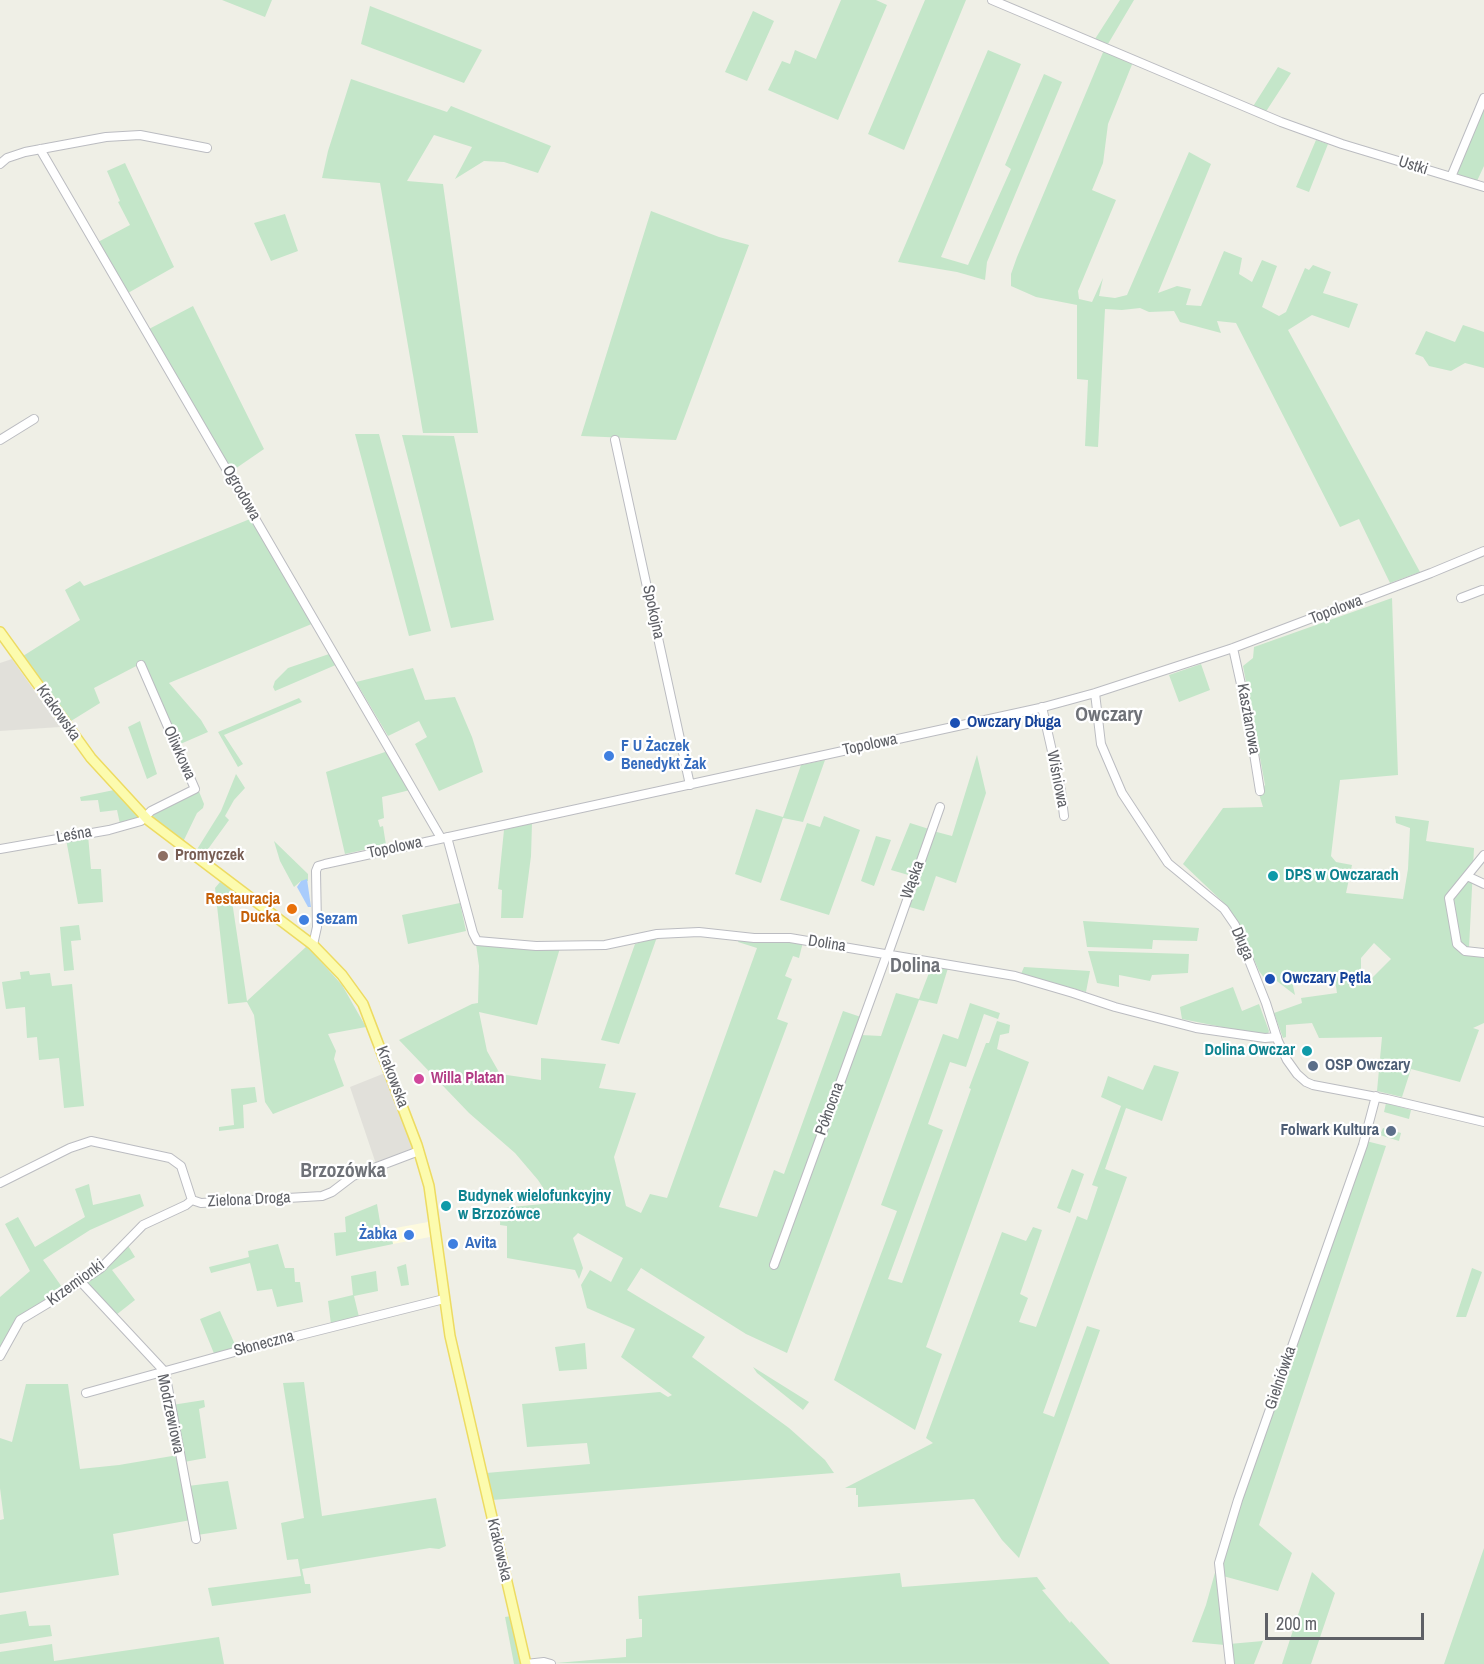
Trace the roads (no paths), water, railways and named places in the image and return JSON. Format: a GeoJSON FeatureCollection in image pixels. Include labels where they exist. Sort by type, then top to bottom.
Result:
{"type":"FeatureCollection","features":[{"type":"Feature","properties":{"kind":"main road","name":"Krakowska"},"geometry":{"type":"LineString","coordinates":[[0,632],[91,758],[145,816],[168,836],[313,945],[342,975],[363,1004],[419,1151],[429,1186],[444,1299],[458,1372],[526,1664]]}},
{"type":"Feature","properties":{"kind":"street","name":"Ustki"},"geometry":{"type":"LineString","coordinates":[[992,0],[1232,102],[1342,144],[1484,188]]}},
{"type":"Feature","properties":{"kind":"street"},"geometry":{"type":"LineString","coordinates":[[1451,177],[1484,98]]}},
{"type":"Feature","properties":{"kind":"street"},"geometry":{"type":"LineString","coordinates":[[0,164],[7,158],[40,149],[100,138],[140,135],[207,148]]}},
{"type":"Feature","properties":{"kind":"street","name":"Ogrodowa"},"geometry":{"type":"LineString","coordinates":[[40,149],[444,838]]}},
{"type":"Feature","properties":{"kind":"street"},"geometry":{"type":"LineString","coordinates":[[0,440],[34,419]]}},
{"type":"Feature","properties":{"kind":"street","name":"Spokojna"},"geometry":{"type":"LineString","coordinates":[[615,440],[690,785]]}},
{"type":"Feature","properties":{"kind":"street","name":"Topolowa"},"geometry":{"type":"LineString","coordinates":[[313,945],[317,927],[315,878],[318,866],[1042,707],[1095,693],[1233,648],[1454,568],[1484,551]]}},
{"type":"Feature","properties":{"kind":"street"},"geometry":{"type":"LineString","coordinates":[[1461,598],[1482,590]]}},
{"type":"Feature","properties":{"kind":"street","name":"Kasztanowa"},"geometry":{"type":"LineString","coordinates":[[1233,648],[1248,716],[1260,791]]}},
{"type":"Feature","properties":{"kind":"street","name":"Oliwkowa"},"geometry":{"type":"LineString","coordinates":[[141,665],[195,789],[145,816]]}},
{"type":"Feature","properties":{"kind":"street","name":"Długa"},"geometry":{"type":"LineString","coordinates":[[1095,693],[1101,744],[1122,793],[1168,863],[1224,909],[1235,925],[1287,1060],[1306,1082],[1484,1122]]}},
{"type":"Feature","properties":{"kind":"street","name":"Wiśniowa"},"geometry":{"type":"LineString","coordinates":[[1042,707],[1061,791],[1064,816]]}},
{"type":"Feature","properties":{"kind":"street","name":"Wąska"},"geometry":{"type":"LineString","coordinates":[[887,954],[940,807]]}},
{"type":"Feature","properties":{"kind":"street","name":"Leśna"},"geometry":{"type":"LineString","coordinates":[[0,849],[109,830],[141,821],[145,816]]}},
{"type":"Feature","properties":{"kind":"street","name":"Dolina"},"geometry":{"type":"LineString","coordinates":[[444,838],[477,941],[536,946],[605,945],[657,934],[699,932],[754,938],[789,938],[1026,979],[1171,1023],[1265,1038],[1277,1037]]}},
{"type":"Feature","properties":{"kind":"street"},"geometry":{"type":"LineString","coordinates":[[1484,855],[1449,898],[1455,937],[1460,949],[1484,953]]}},
{"type":"Feature","properties":{"kind":"street"},"geometry":{"type":"LineString","coordinates":[[1467,876],[1484,884]]}},
{"type":"Feature","properties":{"kind":"street","name":"Północna"},"geometry":{"type":"LineString","coordinates":[[774,1265],[887,954]]}},
{"type":"Feature","properties":{"kind":"street","name":"Gielniówka"},"geometry":{"type":"LineString","coordinates":[[1230,1664],[1219,1563],[1238,1500],[1363,1145],[1376,1096]]}},
{"type":"Feature","properties":{"kind":"street","name":"Zielona Droga"},"geometry":{"type":"LineString","coordinates":[[0,1183],[70,1148],[90,1141],[170,1158],[181,1166],[192,1200],[201,1203],[322,1196],[332,1192],[353,1176],[419,1151]]}},
{"type":"Feature","properties":{"kind":"street","name":"Krzemionki"},"geometry":{"type":"LineString","coordinates":[[0,1356],[20,1320],[101,1268],[143,1225],[192,1200]]}},
{"type":"Feature","properties":{"kind":"street","name":"Modrzewiowa"},"geometry":{"type":"LineString","coordinates":[[81,1282],[165,1372],[196,1539]]}},
{"type":"Feature","properties":{"kind":"street","name":"Słoneczna"},"geometry":{"type":"LineString","coordinates":[[86,1393],[249,1348],[444,1299]]}},
{"type":"Feature","properties":{"kind":"street"},"geometry":{"type":"LineString","coordinates":[[526,1664],[544,1662],[551,1664]]}},
{"type":"Feature","properties":{"kind":"water"},"geometry":{"type":"Polygon","coordinates":[[[307,879],[311,907],[308,907],[297,887],[301,881],[307,879]]]}},
{"type":"Feature","properties":{"kind":"place","name":"Owczary Długa"},"geometry":{"type":"Point","coordinates":[955,723]}},
{"type":"Feature","properties":{"kind":"place","name":"F U Żaczek Benedykt Żak"},"geometry":{"type":"Point","coordinates":[609,756]}},
{"type":"Feature","properties":{"kind":"place","name":"Promyczek"},"geometry":{"type":"Point","coordinates":[163,856]}},
{"type":"Feature","properties":{"kind":"place","name":"DPS w Owczarach"},"geometry":{"type":"Point","coordinates":[1273,876]}},
{"type":"Feature","properties":{"kind":"place","name":"Restauracja Ducka"},"geometry":{"type":"Point","coordinates":[292,909]}},
{"type":"Feature","properties":{"kind":"place","name":"Sezam"},"geometry":{"type":"Point","coordinates":[304,920]}},
{"type":"Feature","properties":{"kind":"place","name":"Owczary Pętla"},"geometry":{"type":"Point","coordinates":[1270,979]}},
{"type":"Feature","properties":{"kind":"place","name":"Dolina Owczar"},"geometry":{"type":"Point","coordinates":[1307,1051]}},
{"type":"Feature","properties":{"kind":"place","name":"OSP Owczary"},"geometry":{"type":"Point","coordinates":[1313,1066]}},
{"type":"Feature","properties":{"kind":"place","name":"Willa Platan"},"geometry":{"type":"Point","coordinates":[419,1079]}},
{"type":"Feature","properties":{"kind":"place","name":"Folwark Kultura"},"geometry":{"type":"Point","coordinates":[1391,1131]}},
{"type":"Feature","properties":{"kind":"place","name":"Budynek wielofunkcyjny w Brzozówce"},"geometry":{"type":"Point","coordinates":[446,1206]}},
{"type":"Feature","properties":{"kind":"place","name":"Żabka"},"geometry":{"type":"Point","coordinates":[409,1235]}},
{"type":"Feature","properties":{"kind":"place","name":"Avita"},"geometry":{"type":"Point","coordinates":[453,1244]}},
{"type":"Feature","properties":{"kind":"district","name":"Owczary"},"geometry":{"type":"Point","coordinates":[1109,716]}},
{"type":"Feature","properties":{"kind":"district","name":"Dolina"},"geometry":{"type":"Point","coordinates":[915,967]}},
{"type":"Feature","properties":{"kind":"district","name":"Brzozówka"},"geometry":{"type":"Point","coordinates":[343,1172]}}]}
